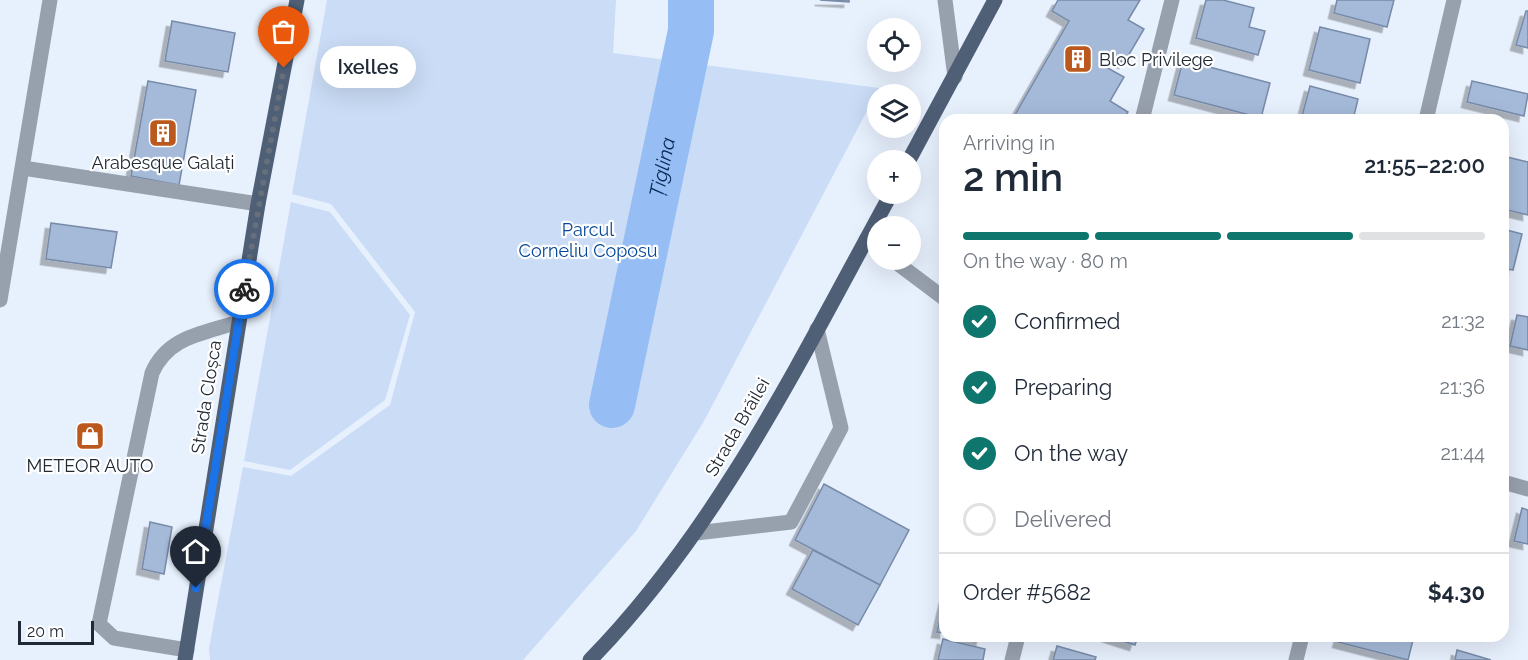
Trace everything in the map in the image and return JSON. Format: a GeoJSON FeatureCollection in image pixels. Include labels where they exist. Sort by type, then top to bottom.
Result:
{"type":"FeatureCollection","features":[{"type":"Feature","properties":{"kind":"main road","name":"Strada Cloșca"},"geometry":{"type":"LineString","coordinates":[[187,657],[238,322],[297,0]]}},
{"type":"Feature","properties":{"kind":"main road"},"geometry":{"type":"LineString","coordinates":[[915,150],[995,0]]}},
{"type":"Feature","properties":{"kind":"main road","name":"Strada Brăilei"},"geometry":{"type":"LineString","coordinates":[[590,660],[629,619],[696,533],[817,329],[867,252]]}},
{"type":"Feature","properties":{"kind":"street"},"geometry":{"type":"LineString","coordinates":[[0,300],[50,0]]}},
{"type":"Feature","properties":{"kind":"street"},"geometry":{"type":"LineString","coordinates":[[945,0],[955,77]]}},
{"type":"Feature","properties":{"kind":"street"},"geometry":{"type":"LineString","coordinates":[[1144,114],[1172,0]]}},
{"type":"Feature","properties":{"kind":"street"},"geometry":{"type":"LineString","coordinates":[[1427,114],[1454,0]]}},
{"type":"Feature","properties":{"kind":"street"},"geometry":{"type":"LineString","coordinates":[[23,168],[258,204]]}},
{"type":"Feature","properties":{"kind":"street"},"geometry":{"type":"LineString","coordinates":[[906,270],[939,295]]}},
{"type":"Feature","properties":{"kind":"street"},"geometry":{"type":"LineString","coordinates":[[187,657],[114,638],[99,624],[152,373],[158,358],[173,343],[238,322]]}},
{"type":"Feature","properties":{"kind":"street"},"geometry":{"type":"LineString","coordinates":[[696,533],[790,522],[841,428],[817,329]]}},
{"type":"Feature","properties":{"kind":"street"},"geometry":{"type":"LineString","coordinates":[[1509,484],[1528,489]]}},
{"type":"Feature","properties":{"kind":"street"},"geometry":{"type":"LineString","coordinates":[[1012,660],[1016,642]]}},
{"type":"Feature","properties":{"kind":"street"},"geometry":{"type":"LineString","coordinates":[[1296,660],[1300,642]]}},
{"type":"Feature","properties":{"kind":"green space","name":"Parcul Corneliu Coposu"},"geometry":{"type":"Polygon","coordinates":[[[327,0],[616,0],[613,53],[867,86],[867,111],[704,421],[636,531],[523,660],[210,660],[209,648],[243,467],[291,476],[390,405],[415,312],[331,204],[292,194],[327,0]]]}},
{"type":"Feature","properties":{"kind":"green space"},"geometry":{"type":"Polygon","coordinates":[[[291,202],[330,212],[410,315],[385,400],[290,470],[244,461],[291,202]]]}},
{"type":"Feature","properties":{"kind":"building"},"geometry":{"type":"Polygon","coordinates":[[[820,0],[849,0],[849,2],[820,0]]]}},
{"type":"Feature","properties":{"kind":"building","name":"Bloc Privilege"},"geometry":{"type":"Polygon","coordinates":[[[1058,0],[1140,0],[1128,20],[1144,29],[1124,63],[1110,55],[1104,66],[1124,77],[1110,101],[1128,112],[1127,114],[1015,114],[1069,21],[1052,11],[1058,0]]]}},
{"type":"Feature","properties":{"kind":"building"},"geometry":{"type":"Polygon","coordinates":[[[1206,0],[1223,0],[1254,8],[1249,27],[1265,31],[1258,55],[1196,38],[1206,0]]]}},
{"type":"Feature","properties":{"kind":"building"},"geometry":{"type":"Polygon","coordinates":[[[1337,0],[1394,0],[1387,27],[1334,13],[1337,0]]]}},
{"type":"Feature","properties":{"kind":"building"},"geometry":{"type":"Polygon","coordinates":[[[1526,11],[1528,11],[1528,48],[1516,45],[1526,11]]]}},
{"type":"Feature","properties":{"kind":"building"},"geometry":{"type":"Polygon","coordinates":[[[172,21],[235,33],[228,72],[165,61],[172,21]]]}},
{"type":"Feature","properties":{"kind":"building"},"geometry":{"type":"Polygon","coordinates":[[[1320,27],[1370,39],[1360,83],[1309,70],[1320,27]]]}},
{"type":"Feature","properties":{"kind":"building"},"geometry":{"type":"Polygon","coordinates":[[[1183,60],[1270,83],[1262,114],[1246,114],[1174,95],[1183,60]]]}},
{"type":"Feature","properties":{"kind":"building","name":"Arabesque Galați"},"geometry":{"type":"Polygon","coordinates":[[[148,81],[196,90],[179,185],[131,176],[148,81]]]}},
{"type":"Feature","properties":{"kind":"building"},"geometry":{"type":"Polygon","coordinates":[[[1472,81],[1528,94],[1524,116],[1467,102],[1472,81]]]}},
{"type":"Feature","properties":{"kind":"building"},"geometry":{"type":"Polygon","coordinates":[[[1310,86],[1358,99],[1354,114],[1303,114],[1310,86]]]}},
{"type":"Feature","properties":{"kind":"building"},"geometry":{"type":"Polygon","coordinates":[[[1509,157],[1528,162],[1528,215],[1509,210],[1509,157]]]}},
{"type":"Feature","properties":{"kind":"building"},"geometry":{"type":"Polygon","coordinates":[[[51,223],[117,232],[111,268],[46,259],[51,223]]]}},
{"type":"Feature","properties":{"kind":"building"},"geometry":{"type":"Polygon","coordinates":[[[1509,231],[1522,234],[1513,270],[1509,269],[1509,231]]]}},
{"type":"Feature","properties":{"kind":"building"},"geometry":{"type":"Polygon","coordinates":[[[1517,315],[1528,317],[1528,350],[1510,346],[1517,315]]]}},
{"type":"Feature","properties":{"kind":"building"},"geometry":{"type":"Polygon","coordinates":[[[824,484],[909,530],[880,585],[795,540],[824,484]]]}},
{"type":"Feature","properties":{"kind":"building"},"geometry":{"type":"Polygon","coordinates":[[[1522,508],[1528,510],[1528,544],[1514,541],[1522,508]]]}},
{"type":"Feature","properties":{"kind":"building"},"geometry":{"type":"Polygon","coordinates":[[[150,522],[172,527],[164,574],[142,569],[150,522]]]}},
{"type":"Feature","properties":{"kind":"building"},"geometry":{"type":"Polygon","coordinates":[[[813,550],[880,585],[858,625],[792,589],[813,550]]]}},
{"type":"Feature","properties":{"kind":"building"},"geometry":{"type":"Polygon","coordinates":[[[942,642],[956,642],[985,649],[983,660],[938,660],[942,642]]]}},
{"type":"Feature","properties":{"kind":"building"},"geometry":{"type":"Polygon","coordinates":[[[1338,642],[1412,642],[1408,660],[1338,642]]]}},
{"type":"Feature","properties":{"kind":"building"},"geometry":{"type":"Polygon","coordinates":[[[1057,646],[1096,657],[1095,660],[1053,660],[1057,646]]]}},
{"type":"Feature","properties":{"kind":"building"},"geometry":{"type":"Polygon","coordinates":[[[1457,650],[1491,660],[1455,660],[1457,650]]]}},
{"type":"Feature","properties":{"kind":"waterway","name":"Țiglina"},"geometry":{"type":"LineString","coordinates":[[612,405],[691,31],[691,0]]}},
{"type":"Feature","properties":{"kind":"way so far"},"geometry":{"type":"LineString","coordinates":[[244,289],[284,68]]}},
{"type":"Feature","properties":{"kind":"place","name":"Bloc Privilege"},"geometry":{"type":"Point","coordinates":[1078,59]}},
{"type":"Feature","properties":{"kind":"place","name":"Ixelles"},"geometry":{"type":"Point","coordinates":[284,68]}},
{"type":"Feature","properties":{"kind":"place","name":"Arabesque Galați"},"geometry":{"type":"Point","coordinates":[163,133]}},
{"type":"Feature","properties":{"kind":"place","name":"METEOR AUTO"},"geometry":{"type":"Point","coordinates":[90,436]}},
{"type":"Feature","properties":{"kind":"route"},"geometry":{"type":"LineString","coordinates":[[196,588],[244,289]]}}]}
